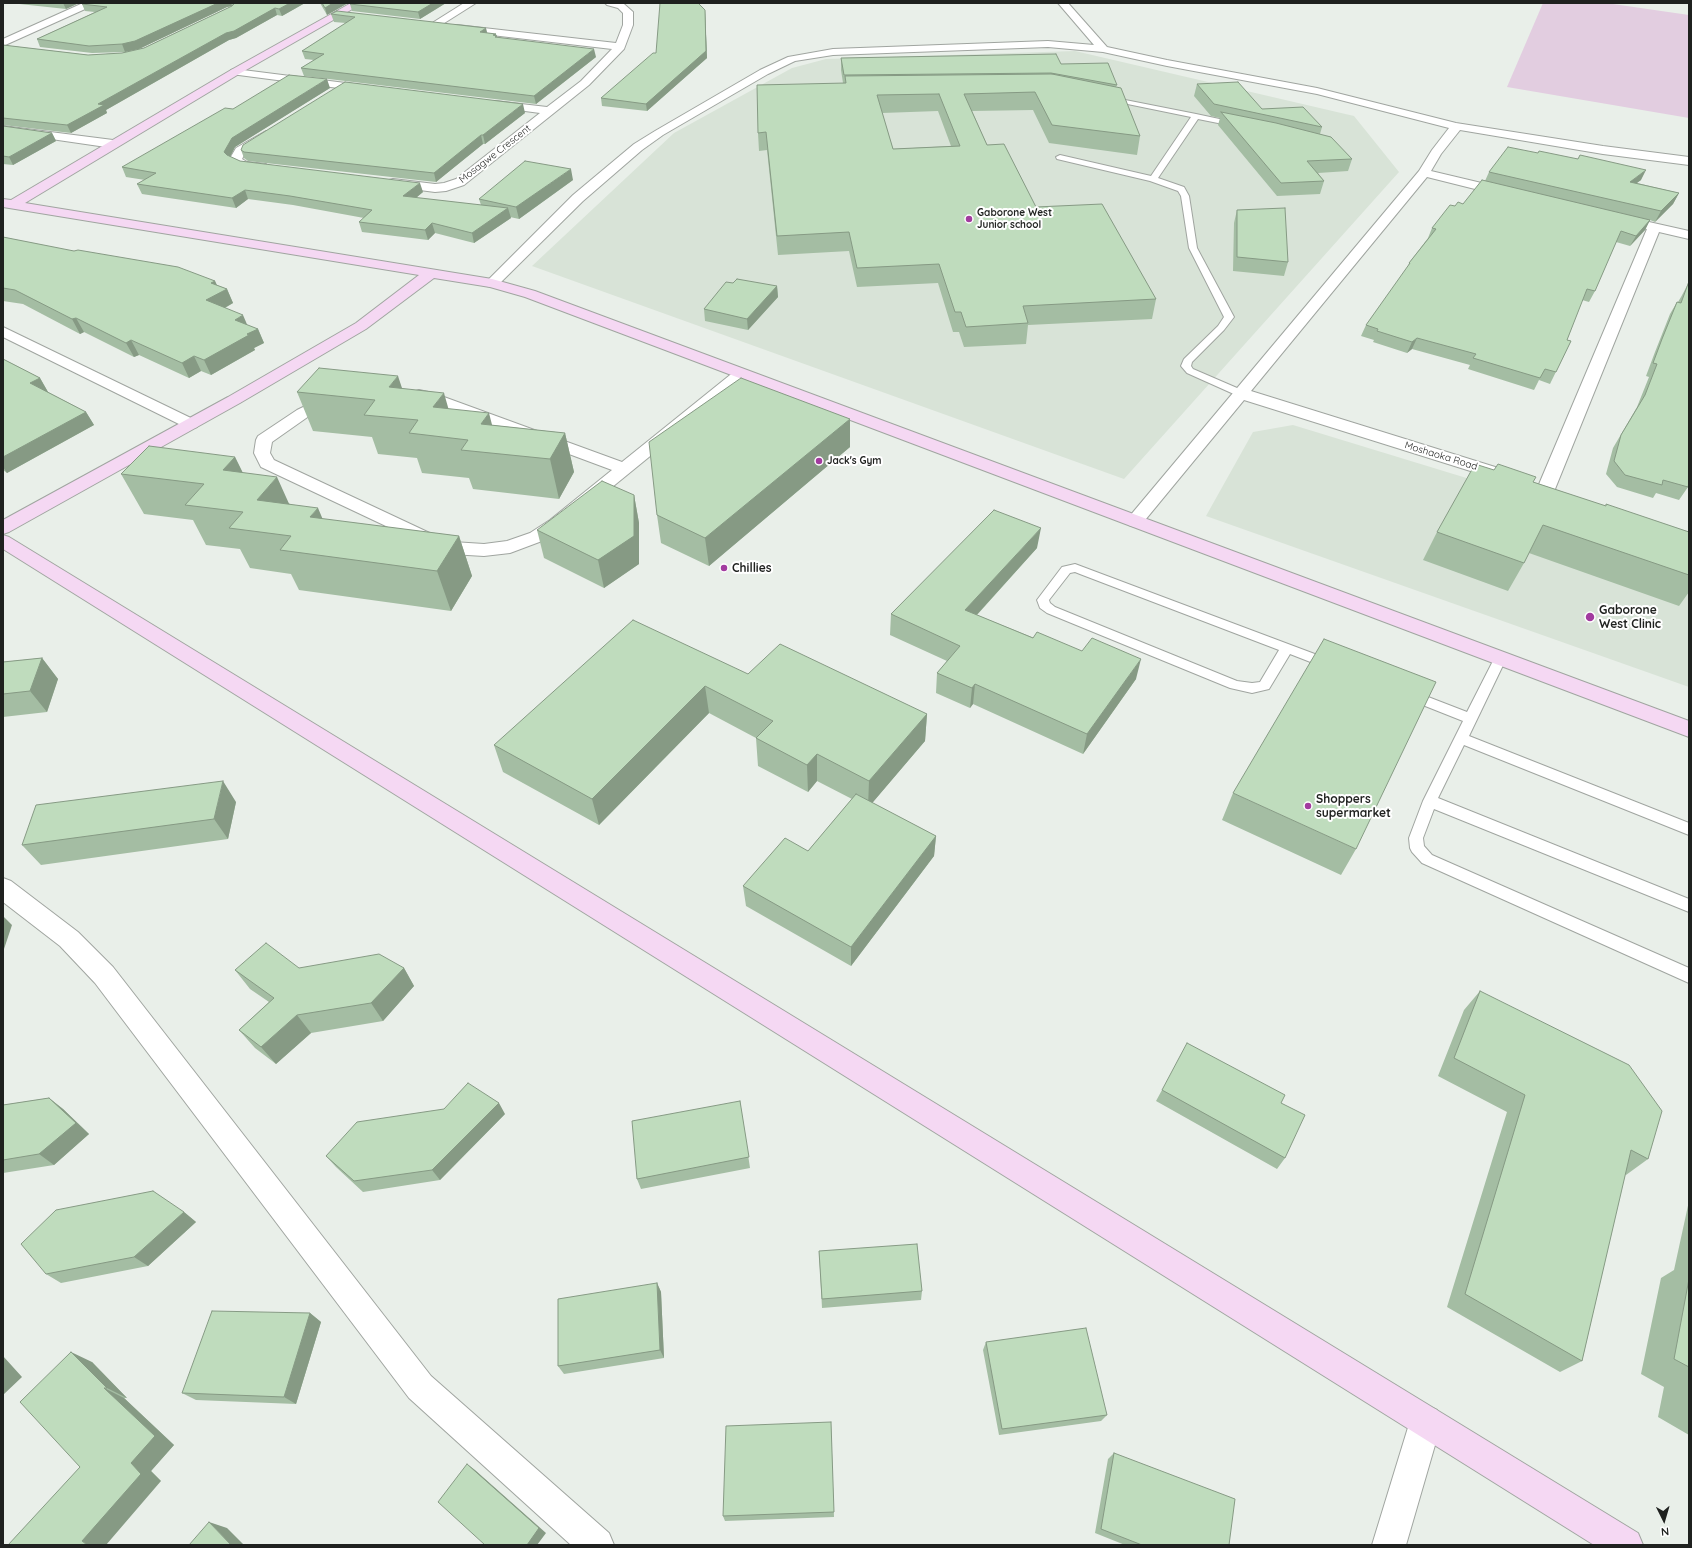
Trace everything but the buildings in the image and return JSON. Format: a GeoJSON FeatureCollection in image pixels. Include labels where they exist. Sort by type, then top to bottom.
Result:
{"type":"FeatureCollection","features":[{"type":"Feature","properties":{"kind":"street"},"geometry":{"type":"LineString","coordinates":[[3,45],[91,3]]}},
{"type":"Feature","properties":{"kind":"street"},"geometry":{"type":"LineString","coordinates":[[8,204],[235,72],[358,3]]}},
{"type":"Feature","properties":{"kind":"street"},"geometry":{"type":"LineString","coordinates":[[471,3],[430,24],[620,47],[628,25],[628,12],[621,6],[610,3]]}},
{"type":"Feature","properties":{"kind":"street"},"geometry":{"type":"LineString","coordinates":[[1063,3],[1103,49]]}},
{"type":"Feature","properties":{"kind":"street"},"geometry":{"type":"LineString","coordinates":[[339,14],[355,16]]}},
{"type":"Feature","properties":{"kind":"street"},"geometry":{"type":"LineString","coordinates":[[492,283],[578,198],[638,146],[764,72],[792,59],[833,52],[1048,44],[1103,49],[1167,63],[1318,91],[1456,126],[1595,149],[1660,156],[1689,161]]}},
{"type":"Feature","properties":{"kind":"street"},"geometry":{"type":"LineString","coordinates":[[3,45],[18,48]]}},
{"type":"Feature","properties":{"kind":"street","name":"Mosagwe Crescent"},"geometry":{"type":"LineString","coordinates":[[378,182],[435,188],[446,187],[460,182],[585,83],[620,47]]}},
{"type":"Feature","properties":{"kind":"street"},"geometry":{"type":"LineString","coordinates":[[235,72],[382,91]]}},
{"type":"Feature","properties":{"kind":"street"},"geometry":{"type":"LineString","coordinates":[[331,94],[344,86]]}},
{"type":"Feature","properties":{"kind":"street"},"geometry":{"type":"LineString","coordinates":[[482,103],[551,111]]}},
{"type":"Feature","properties":{"kind":"street"},"geometry":{"type":"LineString","coordinates":[[1135,521],[1424,173],[1436,153],[1451,135],[1456,126]]}},
{"type":"Feature","properties":{"kind":"street"},"geometry":{"type":"LineString","coordinates":[[276,169],[244,165],[235,160],[240,151],[279,127]]}},
{"type":"Feature","properties":{"kind":"street"},"geometry":{"type":"LineString","coordinates":[[3,130],[113,144]]}},
{"type":"Feature","properties":{"kind":"street"},"geometry":{"type":"LineString","coordinates":[[1660,156],[1689,154]]}},
{"type":"Feature","properties":{"kind":"street"},"geometry":{"type":"LineString","coordinates":[[1424,173],[1516,195]]}},
{"type":"Feature","properties":{"kind":"street"},"geometry":{"type":"LineString","coordinates":[[8,204],[492,283],[530,294],[1689,729]]}},
{"type":"Feature","properties":{"kind":"street"},"geometry":{"type":"LineString","coordinates":[[1631,222],[1689,235]]}},
{"type":"Feature","properties":{"kind":"street","name":"Moshaoka Road"},"geometry":{"type":"LineString","coordinates":[[1240,393],[1538,486],[1654,228]]}},
{"type":"Feature","properties":{"kind":"street"},"geometry":{"type":"LineString","coordinates":[[3,528],[191,424],[361,326],[430,273]]}},
{"type":"Feature","properties":{"kind":"street"},"geometry":{"type":"LineString","coordinates":[[3,331],[191,424]]}},
{"type":"Feature","properties":{"kind":"street"},"geometry":{"type":"LineString","coordinates":[[348,394],[336,397],[303,413],[264,440],[262,453],[267,463],[430,540],[451,548],[484,550],[510,547],[536,537],[556,524],[623,468],[741,374]]}},
{"type":"Feature","properties":{"kind":"street"},"geometry":{"type":"LineString","coordinates":[[402,392],[427,396],[623,468]]}},
{"type":"Feature","properties":{"kind":"street"},"geometry":{"type":"LineString","coordinates":[[3,541],[1626,1545]]}},
{"type":"Feature","properties":{"kind":"street"},"geometry":{"type":"LineString","coordinates":[[3,888],[69,939],[104,975],[420,1387],[597,1545]]}},
{"type":"Feature","properties":{"kind":"street"},"geometry":{"type":"LineString","coordinates":[[1389,1545],[1426,1421]]}},
{"type":"Feature","properties":{"kind":"lane"},"geometry":{"type":"LineString","coordinates":[[1104,98],[1250,127]]}},
{"type":"Feature","properties":{"kind":"lane"},"geometry":{"type":"LineString","coordinates":[[1153,179],[1196,116]]}},
{"type":"Feature","properties":{"kind":"lane"},"geometry":{"type":"LineString","coordinates":[[1060,157],[1153,179],[1181,189],[1185,196],[1193,248],[1229,317],[1221,328],[1187,361],[1186,366],[1190,371],[1240,393]]}},
{"type":"Feature","properties":{"kind":"lane"},"geometry":{"type":"LineString","coordinates":[[1287,648],[1264,686],[1252,688],[1235,685],[1051,610],[1044,605],[1043,600],[1066,570],[1075,568],[1346,670]]}},
{"type":"Feature","properties":{"kind":"lane"},"geometry":{"type":"LineString","coordinates":[[1500,659],[1430,800],[1416,838],[1417,848],[1427,859],[1689,976]]}},
{"type":"Feature","properties":{"kind":"lane"},"geometry":{"type":"LineString","coordinates":[[1397,690],[1470,718]]}},
{"type":"Feature","properties":{"kind":"lane"},"geometry":{"type":"LineString","coordinates":[[1461,738],[1689,829]]}},
{"type":"Feature","properties":{"kind":"lane"},"geometry":{"type":"LineString","coordinates":[[1430,800],[1689,906]]}},
{"type":"Feature","properties":{"kind":"shaded area"},"geometry":{"type":"Polygon","coordinates":[[[1543,3],[1606,3],[1689,15],[1689,118],[1507,87],[1543,3]]]}},
{"type":"Feature","properties":{"kind":"shaded area","name":"Gaborone West Junior school"},"geometry":{"type":"Polygon","coordinates":[[[1075,51],[1354,116],[1399,172],[1124,479],[532,266],[674,133],[792,68],[826,59],[1075,51]]]}},
{"type":"Feature","properties":{"kind":"shaded area","name":"Gaborone West Clinic"},"geometry":{"type":"Polygon","coordinates":[[[1293,425],[1689,546],[1689,687],[1206,516],[1253,432],[1293,425]]]}},
{"type":"Feature","properties":{"kind":"place","name":"Gaborone West Junior school"},"geometry":{"type":"Point","coordinates":[969,219]}},
{"type":"Feature","properties":{"kind":"place","name":"Jack's Gym"},"geometry":{"type":"Point","coordinates":[819,461]}},
{"type":"Feature","properties":{"kind":"place","name":"Chillies"},"geometry":{"type":"Point","coordinates":[724,568]}},
{"type":"Feature","properties":{"kind":"place","name":"Gaborone West Clinic"},"geometry":{"type":"Point","coordinates":[1590,617]}},
{"type":"Feature","properties":{"kind":"place","name":"Shoppers supermarket"},"geometry":{"type":"Point","coordinates":[1308,806]}}]}
